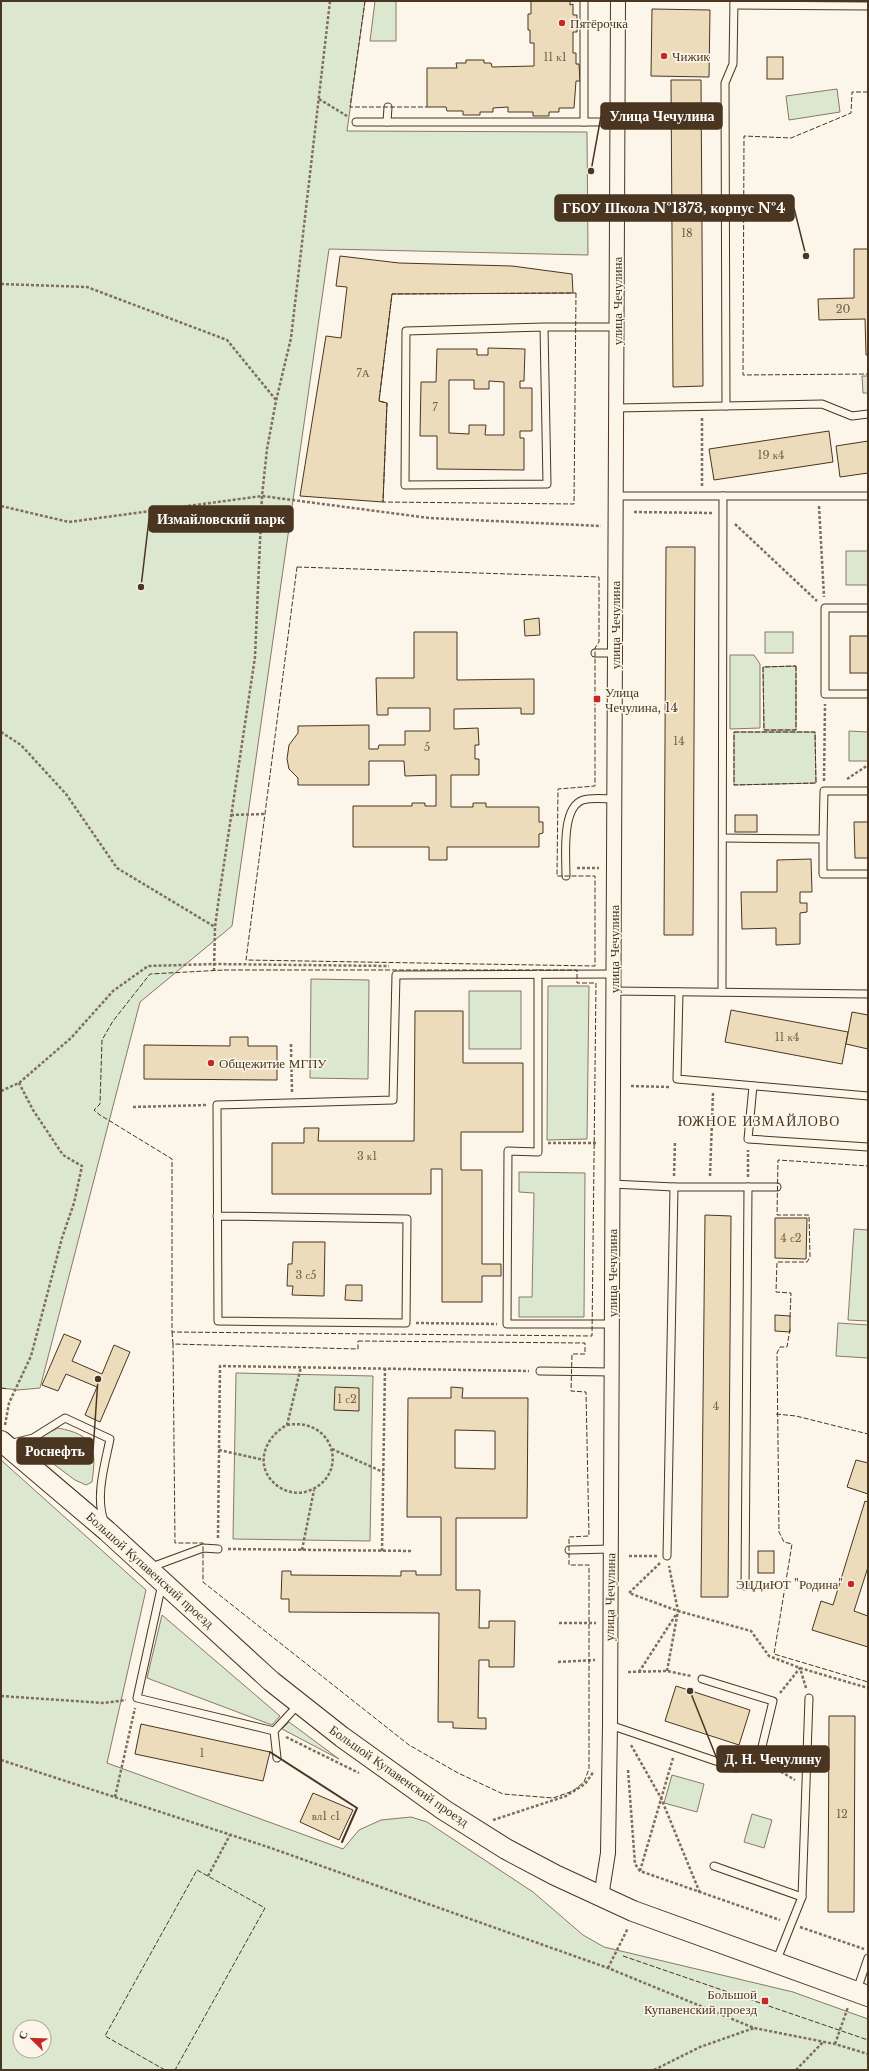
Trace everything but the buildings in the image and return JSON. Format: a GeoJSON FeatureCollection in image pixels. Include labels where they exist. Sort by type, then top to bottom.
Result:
{"type":"FeatureCollection","features":[{"type":"Feature","properties":{"kind":"main road","name":"Большой Купавенский проезд"},"geometry":{"type":"LineString","coordinates":[[4,1438],[158,1576],[271,1681],[390,1772],[444,1810],[506,1848],[555,1875],[601,1897],[633,1911],[776,1963],[858,1998]]}},
{"type":"Feature","properties":{"kind":"street","name":"улица Чечулина"},"geometry":{"type":"LineString","coordinates":[[601,1897],[608,1853],[610,1725],[618,1]]}},
{"type":"Feature","properties":{"kind":"lane"},"geometry":{"type":"LineString","coordinates":[[584,1],[584,122]]}},
{"type":"Feature","properties":{"kind":"lane"},"geometry":{"type":"LineString","coordinates":[[726,406],[725,83],[734,64],[734,3],[868,6]]}},
{"type":"Feature","properties":{"kind":"lane"},"geometry":{"type":"LineString","coordinates":[[387,122],[388,107]]}},
{"type":"Feature","properties":{"kind":"lane"},"geometry":{"type":"LineString","coordinates":[[356,122],[618,122]]}},
{"type":"Feature","properties":{"kind":"lane"},"geometry":{"type":"LineString","coordinates":[[544,327],[547,484],[405,485],[406,331],[544,327],[616,327]]}},
{"type":"Feature","properties":{"kind":"lane"},"geometry":{"type":"LineString","coordinates":[[616,408],[822,404],[852,416],[868,414]]}},
{"type":"Feature","properties":{"kind":"lane"},"geometry":{"type":"LineString","coordinates":[[616,496],[868,496]]}},
{"type":"Feature","properties":{"kind":"lane"},"geometry":{"type":"LineString","coordinates":[[722,992],[724,838],[723,496]]}},
{"type":"Feature","properties":{"kind":"lane"},"geometry":{"type":"LineString","coordinates":[[868,608],[825,608],[825,694],[868,694]]}},
{"type":"Feature","properties":{"kind":"lane"},"geometry":{"type":"LineString","coordinates":[[596,654],[615,653]]}},
{"type":"Feature","properties":{"kind":"lane"},"geometry":{"type":"LineString","coordinates":[[868,791],[826,791],[823,840],[823,874],[868,874]]}},
{"type":"Feature","properties":{"kind":"lane"},"geometry":{"type":"LineString","coordinates":[[566,872],[567,826],[569,815],[575,804],[583,800],[614,799]]}},
{"type":"Feature","properties":{"kind":"lane"},"geometry":{"type":"LineString","coordinates":[[724,838],[823,840]]}},
{"type":"Feature","properties":{"kind":"lane"},"geometry":{"type":"LineString","coordinates":[[538,974],[538,1152],[508,1152],[507,1324],[612,1324]]}},
{"type":"Feature","properties":{"kind":"lane"},"geometry":{"type":"LineString","coordinates":[[217,1216],[408,1219],[406,1323],[218,1321],[217,1216],[217,1105],[393,1100],[396,975],[613,974]]}},
{"type":"Feature","properties":{"kind":"lane"},"geometry":{"type":"LineString","coordinates":[[613,991],[868,994]]}},
{"type":"Feature","properties":{"kind":"lane"},"geometry":{"type":"LineString","coordinates":[[679,992],[677,1079],[868,1096]]}},
{"type":"Feature","properties":{"kind":"lane"},"geometry":{"type":"LineString","coordinates":[[753,1086],[748,1139],[868,1146]]}},
{"type":"Feature","properties":{"kind":"lane"},"geometry":{"type":"LineString","coordinates":[[612,1184],[674,1187],[777,1187]]}},
{"type":"Feature","properties":{"kind":"lane"},"geometry":{"type":"LineString","coordinates":[[667,1556],[674,1187]]}},
{"type":"Feature","properties":{"kind":"lane"},"geometry":{"type":"LineString","coordinates":[[745,1586],[748,1187]]}},
{"type":"Feature","properties":{"kind":"lane"},"geometry":{"type":"LineString","coordinates":[[540,1371],[612,1372]]}},
{"type":"Feature","properties":{"kind":"lane"},"geometry":{"type":"LineString","coordinates":[[4,1438],[33,1438],[65,1418],[110,1439],[101,1493],[101,1514],[107,1531]]}},
{"type":"Feature","properties":{"kind":"lane"},"geometry":{"type":"LineString","coordinates":[[218,1549],[203,1548],[157,1565],[158,1576],[137,1698],[274,1731]]}},
{"type":"Feature","properties":{"kind":"lane"},"geometry":{"type":"LineString","coordinates":[[569,1550],[611,1549]]}},
{"type":"Feature","properties":{"kind":"lane"},"geometry":{"type":"LineString","coordinates":[[610,1725],[736,1768],[759,1759],[773,1701],[702,1679]]}},
{"type":"Feature","properties":{"kind":"lane"},"geometry":{"type":"LineString","coordinates":[[776,1963],[802,1896],[809,1698]]}},
{"type":"Feature","properties":{"kind":"lane"},"geometry":{"type":"LineString","coordinates":[[277,1758],[274,1731],[300,1703]]}},
{"type":"Feature","properties":{"kind":"lane"},"geometry":{"type":"LineString","coordinates":[[714,1866],[802,1896]]}},
{"type":"Feature","properties":{"kind":"lane"},"geometry":{"type":"LineString","coordinates":[[858,1998],[868,1958]]}},
{"type":"Feature","properties":{"kind":"path"},"geometry":{"type":"LineString","coordinates":[[214,971],[215,927],[255,657],[262,496],[267,449],[276,401],[291,338],[330,1]]}},
{"type":"Feature","properties":{"kind":"path"},"geometry":{"type":"LineString","coordinates":[[319,98],[356,122]]}},
{"type":"Feature","properties":{"kind":"path"},"geometry":{"type":"LineString","coordinates":[[1,284],[87,287],[226,340],[276,401]]}},
{"type":"Feature","properties":{"kind":"path"},"geometry":{"type":"LineString","coordinates":[[702,496],[703,406]]}},
{"type":"Feature","properties":{"kind":"path"},"geometry":{"type":"LineString","coordinates":[[1,506],[70,522],[262,496],[429,518],[600,526]]}},
{"type":"Feature","properties":{"kind":"path"},"geometry":{"type":"LineString","coordinates":[[818,496],[825,608]]}},
{"type":"Feature","properties":{"kind":"path"},"geometry":{"type":"LineString","coordinates":[[634,512],[724,513],[825,608]]}},
{"type":"Feature","properties":{"kind":"path"},"geometry":{"type":"LineString","coordinates":[[825,694],[826,791]]}},
{"type":"Feature","properties":{"kind":"path"},"geometry":{"type":"LineString","coordinates":[[1,732],[21,745],[66,794],[118,868],[215,927]]}},
{"type":"Feature","properties":{"kind":"path"},"geometry":{"type":"LineString","coordinates":[[826,791],[868,765]]}},
{"type":"Feature","properties":{"kind":"path"},"geometry":{"type":"LineString","coordinates":[[231,815],[265,814]]}},
{"type":"Feature","properties":{"kind":"path"},"geometry":{"type":"LineString","coordinates":[[566,872],[599,868]]}},
{"type":"Feature","properties":{"kind":"path"},"geometry":{"type":"LineString","coordinates":[[1,1091],[19,1083],[71,1038],[113,991],[148,966],[214,964]]}},
{"type":"Feature","properties":{"kind":"path"},"geometry":{"type":"LineString","coordinates":[[291,1044],[292,1103]]}},
{"type":"Feature","properties":{"kind":"path"},"geometry":{"type":"LineString","coordinates":[[709,1186],[714,1082]]}},
{"type":"Feature","properties":{"kind":"path"},"geometry":{"type":"LineString","coordinates":[[4,1438],[9,1403],[32,1356],[62,1238],[74,1203],[82,1166],[63,1155],[33,1110],[19,1083]]}},
{"type":"Feature","properties":{"kind":"path"},"geometry":{"type":"LineString","coordinates":[[632,1086],[676,1088]]}},
{"type":"Feature","properties":{"kind":"path"},"geometry":{"type":"LineString","coordinates":[[133,1107],[217,1105]]}},
{"type":"Feature","properties":{"kind":"path"},"geometry":{"type":"LineString","coordinates":[[748,1139],[748,1187]]}},
{"type":"Feature","properties":{"kind":"path"},"geometry":{"type":"LineString","coordinates":[[674,1187],[675,1141]]}},
{"type":"Feature","properties":{"kind":"path"},"geometry":{"type":"LineString","coordinates":[[538,1143],[597,1143]]}},
{"type":"Feature","properties":{"kind":"path"},"geometry":{"type":"LineString","coordinates":[[406,1323],[507,1324]]}},
{"type":"Feature","properties":{"kind":"path"},"geometry":{"type":"LineString","coordinates":[[413,1552],[218,1549],[220,1366],[540,1371]]}},
{"type":"Feature","properties":{"kind":"path"},"geometry":{"type":"LineString","coordinates":[[287,1425],[301,1367]]}},
{"type":"Feature","properties":{"kind":"path"},"geometry":{"type":"LineString","coordinates":[[382,1551],[385,1368]]}},
{"type":"Feature","properties":{"kind":"path"},"geometry":{"type":"LineString","coordinates":[[298,1423],[309,1425],[318,1430],[327,1438],[332,1449],[333,1461],[330,1472],[323,1482],[314,1489],[302,1493],[290,1492],[280,1488],[271,1480],[266,1471],[264,1460],[265,1449],[269,1439],[277,1431],[287,1425],[298,1423]]}},
{"type":"Feature","properties":{"kind":"path"},"geometry":{"type":"LineString","coordinates":[[332,1449],[383,1472]]}},
{"type":"Feature","properties":{"kind":"path"},"geometry":{"type":"LineString","coordinates":[[219,1450],[264,1460]]}},
{"type":"Feature","properties":{"kind":"path"},"geometry":{"type":"LineString","coordinates":[[302,1550],[314,1489]]}},
{"type":"Feature","properties":{"kind":"path"},"geometry":{"type":"LineString","coordinates":[[629,1556],[667,1556]]}},
{"type":"Feature","properties":{"kind":"path"},"geometry":{"type":"LineString","coordinates":[[667,1556],[629,1593],[678,1610],[751,1631],[769,1656],[800,1668],[868,1688]]}},
{"type":"Feature","properties":{"kind":"path"},"geometry":{"type":"LineString","coordinates":[[667,1556],[678,1610],[668,1671]]}},
{"type":"Feature","properties":{"kind":"path"},"geometry":{"type":"LineString","coordinates":[[639,1672],[678,1610]]}},
{"type":"Feature","properties":{"kind":"path"},"geometry":{"type":"LineString","coordinates":[[559,1623],[596,1623]]}},
{"type":"Feature","properties":{"kind":"path"},"geometry":{"type":"LineString","coordinates":[[558,1662],[595,1660]]}},
{"type":"Feature","properties":{"kind":"path"},"geometry":{"type":"LineString","coordinates":[[800,1668],[809,1698]]}},
{"type":"Feature","properties":{"kind":"path"},"geometry":{"type":"LineString","coordinates":[[773,1701],[800,1668]]}},
{"type":"Feature","properties":{"kind":"path"},"geometry":{"type":"LineString","coordinates":[[628,1672],[668,1671],[702,1679]]}},
{"type":"Feature","properties":{"kind":"path"},"geometry":{"type":"LineString","coordinates":[[1,1696],[104,1703],[137,1698],[115,1797]]}},
{"type":"Feature","properties":{"kind":"path"},"geometry":{"type":"LineString","coordinates":[[274,1731],[364,1775]]}},
{"type":"Feature","properties":{"kind":"path"},"geometry":{"type":"LineString","coordinates":[[628,1739],[661,1798],[700,1893]]}},
{"type":"Feature","properties":{"kind":"path"},"geometry":{"type":"LineString","coordinates":[[640,1871],[676,1748]]}},
{"type":"Feature","properties":{"kind":"path"},"geometry":{"type":"LineString","coordinates":[[759,1759],[806,1786]]}},
{"type":"Feature","properties":{"kind":"path"},"geometry":{"type":"LineString","coordinates":[[1,1760],[230,1835],[608,1968],[754,2028],[823,2041],[868,2054]]}},
{"type":"Feature","properties":{"kind":"path"},"geometry":{"type":"LineString","coordinates":[[628,1770],[635,1864],[640,1871],[868,1950]]}},
{"type":"Feature","properties":{"kind":"path"},"geometry":{"type":"LineString","coordinates":[[487,1822],[566,1796],[585,1784],[594,1771]]}},
{"type":"Feature","properties":{"kind":"path"},"geometry":{"type":"LineString","coordinates":[[208,1876],[230,1835]]}},
{"type":"Feature","properties":{"kind":"path"},"geometry":{"type":"LineString","coordinates":[[608,1968],[627,1928]]}},
{"type":"Feature","properties":{"kind":"path"},"geometry":{"type":"LineString","coordinates":[[835,2044],[858,1998]]}},
{"type":"Feature","properties":{"kind":"path"},"geometry":{"type":"LineString","coordinates":[[654,2070],[700,2047],[754,2028]]}},
{"type":"Feature","properties":{"kind":"path"},"geometry":{"type":"LineString","coordinates":[[796,2070],[823,2041]]}},
{"type":"Feature","properties":{"kind":"green space"},"geometry":{"type":"Polygon","coordinates":[[[1,1],[365,1],[347,131],[587,132],[588,255],[329,249],[232,926],[140,1002],[40,1388],[18,1390],[1,1388],[1,1]]]}},
{"type":"Feature","properties":{"kind":"green space"},"geometry":{"type":"Polygon","coordinates":[[[375,1],[396,1],[396,41],[370,41],[375,1]]]}},
{"type":"Feature","properties":{"kind":"green space"},"geometry":{"type":"Polygon","coordinates":[[[837,89],[840,112],[789,120],[786,96],[837,89]]]}},
{"type":"Feature","properties":{"kind":"green space"},"geometry":{"type":"Polygon","coordinates":[[[862,376],[868,376],[868,393],[863,393],[862,376]]]}},
{"type":"Feature","properties":{"kind":"green space"},"geometry":{"type":"Polygon","coordinates":[[[846,551],[868,551],[868,585],[846,585],[846,551]]]}},
{"type":"Feature","properties":{"kind":"green space"},"geometry":{"type":"Polygon","coordinates":[[[765,632],[793,632],[793,653],[765,653],[765,632]]]}},
{"type":"Feature","properties":{"kind":"green space"},"geometry":{"type":"Polygon","coordinates":[[[730,655],[754,655],[760,664],[760,728],[730,729],[730,655]]]}},
{"type":"Feature","properties":{"kind":"green space"},"geometry":{"type":"Polygon","coordinates":[[[796,666],[796,730],[764,730],[763,667],[796,666]]]}},
{"type":"Feature","properties":{"kind":"green space"},"geometry":{"type":"Polygon","coordinates":[[[849,731],[868,732],[868,761],[849,761],[849,731]]]}},
{"type":"Feature","properties":{"kind":"green space"},"geometry":{"type":"Polygon","coordinates":[[[734,732],[815,732],[816,783],[734,785],[734,732]]]}},
{"type":"Feature","properties":{"kind":"green space"},"geometry":{"type":"Polygon","coordinates":[[[311,979],[369,980],[368,1079],[310,1078],[311,979]]]}},
{"type":"Feature","properties":{"kind":"green space"},"geometry":{"type":"Polygon","coordinates":[[[548,986],[589,986],[587,1139],[547,1140],[548,986]]]}},
{"type":"Feature","properties":{"kind":"green space"},"geometry":{"type":"Polygon","coordinates":[[[469,991],[521,991],[521,1049],[469,1049],[469,991]]]}},
{"type":"Feature","properties":{"kind":"green space"},"geometry":{"type":"Polygon","coordinates":[[[519,1172],[585,1173],[584,1317],[519,1317],[519,1297],[532,1297],[534,1193],[519,1192],[519,1172]]]}},
{"type":"Feature","properties":{"kind":"green space"},"geometry":{"type":"Polygon","coordinates":[[[854,1229],[868,1230],[868,1321],[848,1320],[854,1229]]]}},
{"type":"Feature","properties":{"kind":"green space"},"geometry":{"type":"Polygon","coordinates":[[[838,1323],[868,1325],[868,1358],[836,1356],[838,1323]]]}},
{"type":"Feature","properties":{"kind":"green space"},"geometry":{"type":"Polygon","coordinates":[[[236,1373],[373,1376],[370,1541],[233,1539],[236,1373]]]}},
{"type":"Feature","properties":{"kind":"green space"},"geometry":{"type":"Polygon","coordinates":[[[58,1428],[79,1434],[90,1444],[93,1451],[94,1460],[92,1482],[86,1485],[75,1480],[40,1454],[38,1443],[44,1435],[58,1428]]]}},
{"type":"Feature","properties":{"kind":"green space"},"geometry":{"type":"Polygon","coordinates":[[[1,1460],[146,1590],[107,1763],[343,1849],[359,1830],[381,1820],[411,1817],[427,1822],[533,1892],[583,1935],[604,1947],[793,1992],[868,2019],[868,2070],[1,2070],[1,1460]]]}},
{"type":"Feature","properties":{"kind":"green space"},"geometry":{"type":"Polygon","coordinates":[[[162,1615],[280,1716],[272,1725],[147,1678],[162,1615]]]}},
{"type":"Feature","properties":{"kind":"green space"},"geometry":{"type":"Polygon","coordinates":[[[289,1722],[339,1759],[282,1729],[289,1722]]]}},
{"type":"Feature","properties":{"kind":"green space"},"geometry":{"type":"Polygon","coordinates":[[[672,1775],[704,1784],[697,1812],[664,1803],[672,1775]]]}},
{"type":"Feature","properties":{"kind":"green space"},"geometry":{"type":"Polygon","coordinates":[[[752,1814],[772,1820],[764,1848],[744,1842],[752,1814]]]}},
{"type":"Feature","properties":{"kind":"fence"},"geometry":{"type":"LineString","coordinates":[[365,1],[350,107],[427,107]]}},
{"type":"Feature","properties":{"kind":"fence"},"geometry":{"type":"LineString","coordinates":[[868,92],[852,92],[851,113],[791,138],[744,136],[743,375],[868,374]]}},
{"type":"Feature","properties":{"kind":"fence"},"geometry":{"type":"LineString","coordinates":[[576,293],[574,504],[383,502],[387,403],[379,401],[392,294],[576,293]]}},
{"type":"Feature","properties":{"kind":"fence"},"geometry":{"type":"LineString","coordinates":[[297,567],[599,577],[599,642],[595,648],[595,786],[558,789],[557,876],[595,876],[595,966],[246,960],[297,567]]}},
{"type":"Feature","properties":{"kind":"fence"},"geometry":{"type":"LineString","coordinates":[[796,666],[796,730],[764,730],[763,667],[796,666]]}},
{"type":"Feature","properties":{"kind":"fence"},"geometry":{"type":"LineString","coordinates":[[734,732],[815,732],[816,783],[734,785],[734,732]]}},
{"type":"Feature","properties":{"kind":"fence"},"geometry":{"type":"LineString","coordinates":[[224,970],[577,970],[577,983],[596,983],[592,1336],[172,1332],[172,1159],[94,1110],[100,1104],[102,1040],[113,1021],[150,974],[224,970]]}},
{"type":"Feature","properties":{"kind":"fence"},"geometry":{"type":"LineString","coordinates":[[790,1317],[791,1293],[776,1292],[777,1262],[807,1262],[810,1257],[809,1215],[777,1215],[778,1160],[868,1166]]}},
{"type":"Feature","properties":{"kind":"fence"},"geometry":{"type":"LineString","coordinates":[[790,1329],[787,1347],[780,1347],[777,1353],[779,1532],[784,1542],[792,1544],[774,1654],[868,1682]]}},
{"type":"Feature","properties":{"kind":"fence"},"geometry":{"type":"LineString","coordinates":[[172,1332],[173,1344]]}},
{"type":"Feature","properties":{"kind":"fence"},"geometry":{"type":"LineString","coordinates":[[358,1341],[585,1343],[585,1354],[572,1354],[571,1391],[586,1392],[589,1536],[569,1537],[569,1565],[589,1565],[589,1769],[584,1782],[573,1791],[553,1798],[503,1794],[458,1773],[409,1745],[203,1582],[203,1543],[175,1543],[173,1344],[358,1349],[358,1341]]}},
{"type":"Feature","properties":{"kind":"fence"},"geometry":{"type":"LineString","coordinates":[[1,1388],[8,1389]]}},
{"type":"Feature","properties":{"kind":"fence"},"geometry":{"type":"LineString","coordinates":[[776,1414],[796,1416],[868,1434]]}},
{"type":"Feature","properties":{"kind":"fence"},"geometry":{"type":"LineString","coordinates":[[165,2070],[105,2036],[197,1870],[265,1908],[175,2070]]}},
{"type":"Feature","properties":{"kind":"fence"},"geometry":{"type":"LineString","coordinates":[[623,1956],[868,2040]]}},
{"type":"Feature","properties":{"kind":"wall"},"geometry":{"type":"LineString","coordinates":[[270,1752],[357,1808],[342,1842]]}},
{"type":"Feature","properties":{"kind":"place","name":"Пятёрочка"},"geometry":{"type":"Point","coordinates":[562,23]}},
{"type":"Feature","properties":{"kind":"place","name":"Чижик"},"geometry":{"type":"Point","coordinates":[664,56]}},
{"type":"Feature","properties":{"kind":"place","name":"Улица Чечулина"},"geometry":{"type":"Point","coordinates":[591,171]}},
{"type":"Feature","properties":{"kind":"place","name":"ГБОУ Школа №1373, корпус №4"},"geometry":{"type":"Point","coordinates":[806,256]}},
{"type":"Feature","properties":{"kind":"place","name":"Измайловский парк"},"geometry":{"type":"Point","coordinates":[141,587]}},
{"type":"Feature","properties":{"kind":"place","name":"Улица Чечулина, 14"},"geometry":{"type":"Point","coordinates":[597,699]}},
{"type":"Feature","properties":{"kind":"place","name":"Общежитие МГПУ"},"geometry":{"type":"Point","coordinates":[211,1063]}},
{"type":"Feature","properties":{"kind":"place","name":"Роснефть"},"geometry":{"type":"Point","coordinates":[98,1379]}},
{"type":"Feature","properties":{"kind":"place","name":"ЭЦДиЮТ \"Родина\""},"geometry":{"type":"Point","coordinates":[851,1584]}},
{"type":"Feature","properties":{"kind":"place","name":"Д. Н. Чечулину"},"geometry":{"type":"Point","coordinates":[690,1691]}},
{"type":"Feature","properties":{"kind":"place","name":"Большой Купавенский проезд"},"geometry":{"type":"Point","coordinates":[765,2001]}},
{"type":"Feature","properties":{"kind":"district","name":"ЮЖНОЕ ИЗМАЙЛОВО"},"geometry":{"type":"Point","coordinates":[759,1121]}}]}
